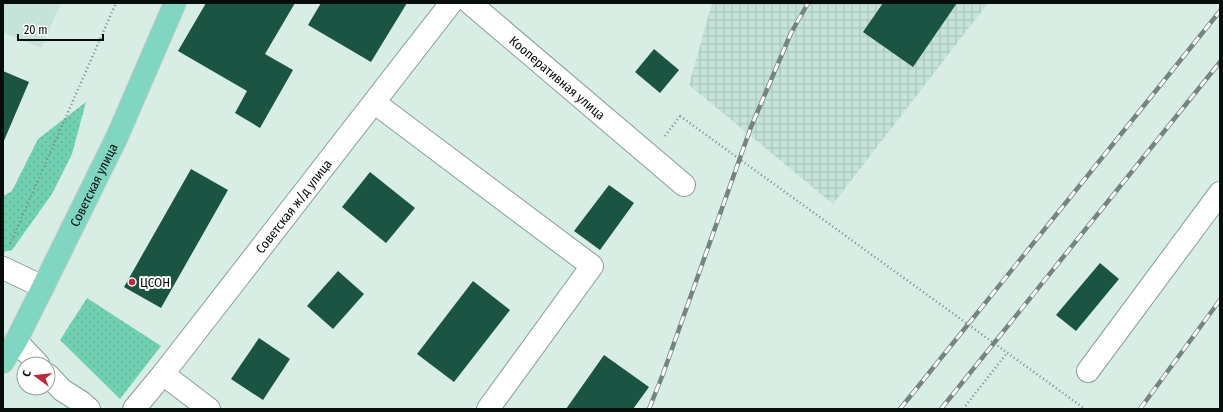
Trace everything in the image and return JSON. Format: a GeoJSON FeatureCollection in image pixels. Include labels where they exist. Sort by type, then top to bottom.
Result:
{"type":"FeatureCollection","features":[{"type":"Feature","properties":{"kind":"main road","name":"Советская улица"},"geometry":{"type":"LineString","coordinates":[[3,362],[16,341],[117,137],[175,3]]}},
{"type":"Feature","properties":{"kind":"street","name":"Советская ж/д улица"},"geometry":{"type":"LineString","coordinates":[[134,409],[375,103],[451,3]]}},
{"type":"Feature","properties":{"kind":"street","name":"Кооперативная улица"},"geometry":{"type":"LineString","coordinates":[[470,3],[684,185]]}},
{"type":"Feature","properties":{"kind":"street"},"geometry":{"type":"LineString","coordinates":[[375,103],[592,266],[488,409]]}},
{"type":"Feature","properties":{"kind":"street"},"geometry":{"type":"LineString","coordinates":[[1088,371],[1220,193]]}},
{"type":"Feature","properties":{"kind":"street"},"geometry":{"type":"LineString","coordinates":[[3,268],[43,287]]}},
{"type":"Feature","properties":{"kind":"street"},"geometry":{"type":"LineString","coordinates":[[16,341],[30,356]]}},
{"type":"Feature","properties":{"kind":"street"},"geometry":{"type":"LineString","coordinates":[[163,374],[209,409]]}},
{"type":"Feature","properties":{"kind":"street"},"geometry":{"type":"LineString","coordinates":[[56,384],[62,390],[89,409]]}},
{"type":"Feature","properties":{"kind":"path"},"geometry":{"type":"LineString","coordinates":[[9,247],[116,3]]}},
{"type":"Feature","properties":{"kind":"path"},"geometry":{"type":"LineString","coordinates":[[663,139],[680,116],[1085,409]]}},
{"type":"Feature","properties":{"kind":"path"},"geometry":{"type":"LineString","coordinates":[[963,409],[1007,353]]}},
{"type":"Feature","properties":{"kind":"shaded area"},"geometry":{"type":"Polygon","coordinates":[[[3,3],[61,3],[41,48],[3,32],[3,3]]]}},
{"type":"Feature","properties":{"kind":"shaded area"},"geometry":{"type":"Polygon","coordinates":[[[712,3],[988,3],[833,204],[689,85],[712,3]]]}},
{"type":"Feature","properties":{"kind":"green space"},"geometry":{"type":"Polygon","coordinates":[[[86,102],[72,154],[52,194],[12,250],[3,252],[3,196],[12,191],[38,139],[86,102]]]}},
{"type":"Feature","properties":{"kind":"green space"},"geometry":{"type":"Polygon","coordinates":[[[87,298],[161,346],[120,399],[60,340],[87,298]]]}},
{"type":"Feature","properties":{"kind":"building"},"geometry":{"type":"Polygon","coordinates":[[[206,3],[295,3],[265,54],[293,70],[260,128],[235,113],[247,91],[178,51],[206,3]]]}},
{"type":"Feature","properties":{"kind":"building"},"geometry":{"type":"Polygon","coordinates":[[[321,3],[407,3],[371,62],[308,25],[321,3]]]}},
{"type":"Feature","properties":{"kind":"building"},"geometry":{"type":"Polygon","coordinates":[[[883,3],[957,3],[913,67],[863,32],[883,3]]]}},
{"type":"Feature","properties":{"kind":"building"},"geometry":{"type":"Polygon","coordinates":[[[654,49],[679,70],[660,93],[635,72],[654,49]]]}},
{"type":"Feature","properties":{"kind":"building"},"geometry":{"type":"Polygon","coordinates":[[[3,71],[29,82],[3,143],[3,71]]]}},
{"type":"Feature","properties":{"kind":"building"},"geometry":{"type":"Polygon","coordinates":[[[191,169],[228,190],[161,308],[124,287],[191,169]]]}},
{"type":"Feature","properties":{"kind":"building"},"geometry":{"type":"Polygon","coordinates":[[[370,172],[415,208],[386,243],[342,207],[370,172]]]}},
{"type":"Feature","properties":{"kind":"building"},"geometry":{"type":"Polygon","coordinates":[[[609,185],[634,203],[600,250],[574,231],[609,185]]]}},
{"type":"Feature","properties":{"kind":"building"},"geometry":{"type":"Polygon","coordinates":[[[1100,263],[1119,279],[1076,331],[1056,315],[1100,263]]]}},
{"type":"Feature","properties":{"kind":"building"},"geometry":{"type":"Polygon","coordinates":[[[338,271],[364,294],[333,329],[307,306],[338,271]]]}},
{"type":"Feature","properties":{"kind":"building"},"geometry":{"type":"Polygon","coordinates":[[[473,281],[510,310],[454,382],[417,354],[473,281]]]}},
{"type":"Feature","properties":{"kind":"building"},"geometry":{"type":"Polygon","coordinates":[[[259,338],[290,359],[263,400],[231,379],[259,338]]]}},
{"type":"Feature","properties":{"kind":"building"},"geometry":{"type":"Polygon","coordinates":[[[604,355],[649,387],[633,409],[566,409],[604,355]]]}},
{"type":"Feature","properties":{"kind":"railway"},"geometry":{"type":"LineString","coordinates":[[649,409],[663,374],[751,127],[791,33],[808,3]]}},
{"type":"Feature","properties":{"kind":"railway"},"geometry":{"type":"LineString","coordinates":[[900,409],[1220,11]]}},
{"type":"Feature","properties":{"kind":"railway"},"geometry":{"type":"LineString","coordinates":[[941,409],[1220,62]]}},
{"type":"Feature","properties":{"kind":"railway"},"geometry":{"type":"LineString","coordinates":[[1140,409],[1220,300]]}},
{"type":"Feature","properties":{"kind":"place","name":"ЦСОН"},"geometry":{"type":"Point","coordinates":[132,282]}}]}
